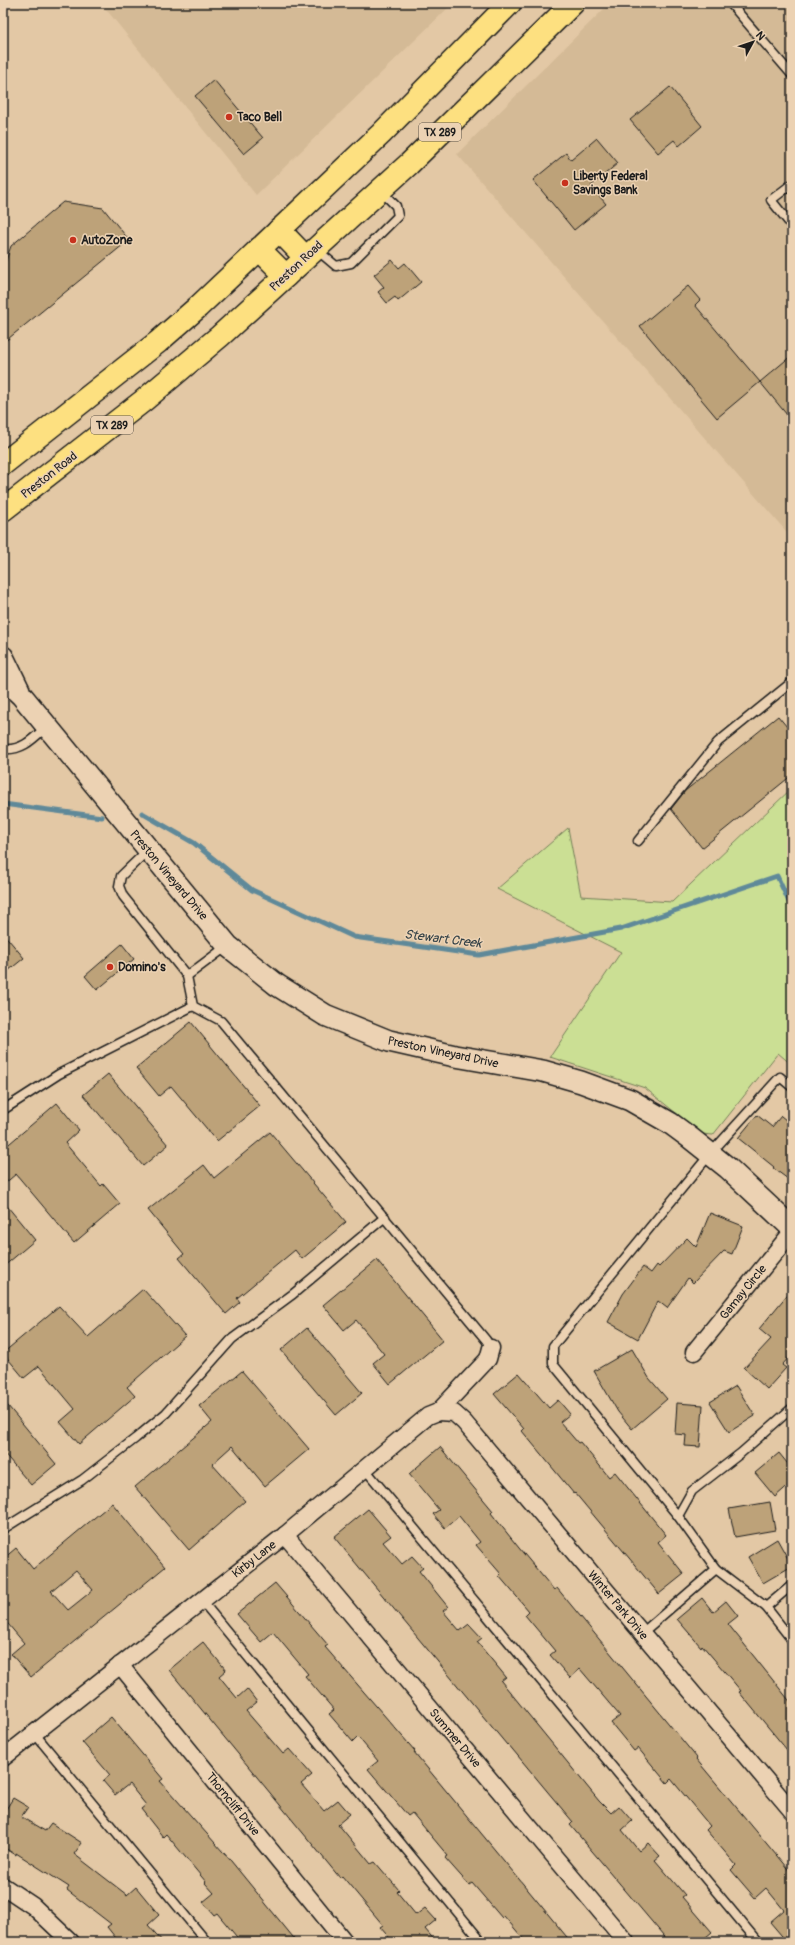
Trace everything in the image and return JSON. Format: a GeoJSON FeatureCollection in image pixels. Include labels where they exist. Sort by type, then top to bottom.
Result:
{"type":"FeatureCollection","features":[{"type":"Feature","properties":{"kind":"main road","name":"TX 289"},"geometry":{"type":"LineString","coordinates":[[3,464],[158,342],[198,307],[381,134],[510,3]]}},
{"type":"Feature","properties":{"kind":"main road","name":"Preston Road"},"geometry":{"type":"LineString","coordinates":[[3,510],[143,400],[220,336],[409,164],[573,3]]}},
{"type":"Feature","properties":{"kind":"main road"},"geometry":{"type":"LineString","coordinates":[[279,230],[310,253]]}},
{"type":"Feature","properties":{"kind":"main road"},"geometry":{"type":"LineString","coordinates":[[259,249],[286,276]]}},
{"type":"Feature","properties":{"kind":"street","name":"Preston Vineyard Drive"},"geometry":{"type":"LineString","coordinates":[[3,657],[22,696]]}},
{"type":"Feature","properties":{"kind":"street","name":"Preston Vineyard Drive"},"geometry":{"type":"LineString","coordinates":[[3,678],[22,696],[228,946],[276,985],[325,1015],[389,1041],[455,1056],[543,1071],[607,1091],[630,1100],[670,1123],[710,1154],[792,1228]]}},
{"type":"Feature","properties":{"kind":"street","name":"Gamay Circle"},"geometry":{"type":"LineString","coordinates":[[694,1352],[792,1232]]}},
{"type":"Feature","properties":{"kind":"street","name":"Kirby Lane"},"geometry":{"type":"LineString","coordinates":[[3,1758],[285,1535],[428,1416],[438,1412],[488,1359],[491,1348]]}},
{"type":"Feature","properties":{"kind":"street","name":"Winter Park Drive"},"geometry":{"type":"LineString","coordinates":[[438,1412],[454,1413],[464,1422],[792,1811]]}},
{"type":"Feature","properties":{"kind":"street","name":"Summer Drive"},"geometry":{"type":"LineString","coordinates":[[285,1535],[626,1942]]}},
{"type":"Feature","properties":{"kind":"street","name":"Thorncliff Drive"},"geometry":{"type":"LineString","coordinates":[[120,1665],[345,1942]]}},
{"type":"Feature","properties":{"kind":"street"},"geometry":{"type":"LineString","coordinates":[[3,1886],[33,1906],[71,1942]]}},
{"type":"Feature","properties":{"kind":"lane"},"geometry":{"type":"LineString","coordinates":[[730,3],[792,75]]}},
{"type":"Feature","properties":{"kind":"lane"},"geometry":{"type":"LineString","coordinates":[[792,184],[771,200],[792,226]]}},
{"type":"Feature","properties":{"kind":"lane"},"geometry":{"type":"LineString","coordinates":[[310,253],[336,266],[351,263],[398,216],[396,206],[380,190]]}},
{"type":"Feature","properties":{"kind":"lane"},"geometry":{"type":"LineString","coordinates":[[638,841],[718,742],[792,682]]}},
{"type":"Feature","properties":{"kind":"lane"},"geometry":{"type":"LineString","coordinates":[[3,749],[12,750],[22,747],[47,726]]}},
{"type":"Feature","properties":{"kind":"lane"},"geometry":{"type":"LineString","coordinates":[[148,850],[121,876],[119,886],[123,896],[187,976],[193,1006]]}},
{"type":"Feature","properties":{"kind":"lane"},"geometry":{"type":"LineString","coordinates":[[187,976],[228,946]]}},
{"type":"Feature","properties":{"kind":"lane"},"geometry":{"type":"LineString","coordinates":[[3,1110],[59,1074],[193,1006]]}},
{"type":"Feature","properties":{"kind":"lane"},"geometry":{"type":"LineString","coordinates":[[193,1006],[221,1021],[385,1217],[491,1348]]}},
{"type":"Feature","properties":{"kind":"lane"},"geometry":{"type":"LineString","coordinates":[[792,1087],[780,1077],[710,1154],[553,1346],[553,1364],[678,1516],[716,1569],[766,1607],[792,1640]]}},
{"type":"Feature","properties":{"kind":"lane"},"geometry":{"type":"LineString","coordinates":[[3,1529],[82,1480],[129,1444],[166,1413],[232,1339],[294,1294],[385,1217]]}},
{"type":"Feature","properties":{"kind":"lane"},"geometry":{"type":"LineString","coordinates":[[678,1516],[692,1491],[741,1453],[792,1408]]}},
{"type":"Feature","properties":{"kind":"lane"},"geometry":{"type":"LineString","coordinates":[[364,1469],[758,1942]]}},
{"type":"Feature","properties":{"kind":"lane"},"geometry":{"type":"LineString","coordinates":[[642,1633],[716,1569]]}},
{"type":"Feature","properties":{"kind":"lane"},"geometry":{"type":"LineString","coordinates":[[766,1607],[792,1585]]}},
{"type":"Feature","properties":{"kind":"lane"},"geometry":{"type":"LineString","coordinates":[[202,1601],[482,1942]]}},
{"type":"Feature","properties":{"kind":"lane"},"geometry":{"type":"LineString","coordinates":[[35,1734],[207,1942]]}},
{"type":"Feature","properties":{"kind":"shaded area"},"geometry":{"type":"Polygon","coordinates":[[[101,3],[453,3],[256,195],[101,3]]]}},
{"type":"Feature","properties":{"kind":"shaded area"},"geometry":{"type":"Polygon","coordinates":[[[610,3],[792,3],[792,538],[457,154],[610,3]]]}},
{"type":"Feature","properties":{"kind":"green space"},"geometry":{"type":"Polygon","coordinates":[[[792,788],[792,1065],[778,1053],[713,1135],[702,1134],[645,1088],[550,1057],[621,952],[497,889],[568,828],[581,896],[672,902],[792,788]]]}},
{"type":"Feature","properties":{"kind":"building","name":"Taco Bell"},"geometry":{"type":"Polygon","coordinates":[[[214,80],[263,138],[244,154],[195,96],[214,80]]]}},
{"type":"Feature","properties":{"kind":"building"},"geometry":{"type":"Polygon","coordinates":[[[670,87],[702,126],[679,146],[674,140],[658,153],[630,120],[670,87]]]}},
{"type":"Feature","properties":{"kind":"building","name":"Liberty Federal Savings Bank"},"geometry":{"type":"Polygon","coordinates":[[[597,138],[618,163],[591,186],[606,204],[574,230],[533,180],[566,153],[571,160],[597,138]]]}},
{"type":"Feature","properties":{"kind":"building"},"geometry":{"type":"Polygon","coordinates":[[[63,202],[103,208],[129,240],[3,343],[3,269],[11,246],[63,202]]]}},
{"type":"Feature","properties":{"kind":"building"},"geometry":{"type":"Polygon","coordinates":[[[392,260],[399,268],[405,263],[421,282],[398,301],[395,297],[387,303],[378,292],[384,287],[374,275],[392,260]]]}},
{"type":"Feature","properties":{"kind":"building"},"geometry":{"type":"Polygon","coordinates":[[[688,286],[700,300],[695,305],[760,382],[717,418],[640,326],[688,286]]]}},
{"type":"Feature","properties":{"kind":"building"},"geometry":{"type":"Polygon","coordinates":[[[792,355],[792,421],[760,382],[792,355]]]}},
{"type":"Feature","properties":{"kind":"building"},"geometry":{"type":"Polygon","coordinates":[[[778,716],[792,733],[792,775],[702,848],[671,809],[685,791],[778,716]]]}},
{"type":"Feature","properties":{"kind":"building"},"geometry":{"type":"Polygon","coordinates":[[[3,933],[24,958],[3,975],[3,933]]]}},
{"type":"Feature","properties":{"kind":"building","name":"Domino's"},"geometry":{"type":"Polygon","coordinates":[[[122,944],[134,959],[97,990],[85,976],[122,944]]]}},
{"type":"Feature","properties":{"kind":"building"},"geometry":{"type":"Polygon","coordinates":[[[191,1022],[260,1106],[217,1141],[171,1086],[159,1096],[136,1068],[191,1022]]]}},
{"type":"Feature","properties":{"kind":"building"},"geometry":{"type":"Polygon","coordinates":[[[108,1074],[168,1145],[143,1166],[83,1095],[108,1074]]]}},
{"type":"Feature","properties":{"kind":"building"},"geometry":{"type":"Polygon","coordinates":[[[57,1103],[79,1130],[65,1143],[101,1186],[103,1184],[120,1204],[74,1243],[16,1174],[3,1185],[3,1149],[57,1103]]]}},
{"type":"Feature","properties":{"kind":"building"},"geometry":{"type":"Polygon","coordinates":[[[757,1115],[772,1127],[781,1116],[792,1125],[792,1182],[738,1138],[757,1115]]]}},
{"type":"Feature","properties":{"kind":"building"},"geometry":{"type":"Polygon","coordinates":[[[270,1132],[346,1222],[302,1259],[295,1250],[237,1298],[240,1302],[226,1314],[179,1258],[184,1254],[148,1210],[204,1165],[214,1178],[270,1132]]]}},
{"type":"Feature","properties":{"kind":"building"},"geometry":{"type":"Polygon","coordinates":[[[3,1201],[35,1240],[3,1267],[3,1201]]]}},
{"type":"Feature","properties":{"kind":"building"},"geometry":{"type":"Polygon","coordinates":[[[710,1213],[743,1226],[732,1254],[724,1251],[693,1283],[688,1278],[667,1308],[658,1301],[638,1339],[608,1322],[623,1294],[643,1267],[651,1273],[657,1265],[659,1267],[687,1238],[696,1247],[710,1213]]]}},
{"type":"Feature","properties":{"kind":"building"},"geometry":{"type":"Polygon","coordinates":[[[377,1260],[443,1340],[390,1384],[373,1363],[384,1354],[356,1320],[344,1330],[323,1305],[377,1260]]]}},
{"type":"Feature","properties":{"kind":"building"},"geometry":{"type":"Polygon","coordinates":[[[143,1289],[185,1336],[127,1387],[135,1396],[79,1444],[60,1422],[75,1409],[39,1366],[24,1378],[3,1353],[59,1306],[88,1337],[143,1289]]]}},
{"type":"Feature","properties":{"kind":"building"},"geometry":{"type":"Polygon","coordinates":[[[792,1289],[792,1354],[782,1365],[786,1368],[767,1389],[744,1368],[771,1339],[759,1329],[792,1289]]]}},
{"type":"Feature","properties":{"kind":"building"},"geometry":{"type":"Polygon","coordinates":[[[307,1328],[362,1393],[336,1415],[281,1350],[307,1328]]]}},
{"type":"Feature","properties":{"kind":"building"},"geometry":{"type":"Polygon","coordinates":[[[632,1349],[649,1378],[667,1399],[632,1429],[618,1412],[594,1371],[632,1349]]]}},
{"type":"Feature","properties":{"kind":"building"},"geometry":{"type":"Polygon","coordinates":[[[242,1371],[309,1449],[265,1486],[232,1446],[212,1464],[245,1501],[189,1550],[135,1487],[212,1422],[199,1406],[242,1371]]]}},
{"type":"Feature","properties":{"kind":"building"},"geometry":{"type":"Polygon","coordinates":[[[519,1373],[549,1408],[558,1400],[570,1414],[560,1422],[578,1443],[580,1442],[609,1477],[615,1472],[666,1535],[658,1542],[684,1574],[659,1594],[522,1431],[524,1429],[494,1394],[519,1373]]]}},
{"type":"Feature","properties":{"kind":"building"},"geometry":{"type":"Polygon","coordinates":[[[736,1386],[755,1416],[729,1432],[710,1402],[736,1386]]]}},
{"type":"Feature","properties":{"kind":"building"},"geometry":{"type":"Polygon","coordinates":[[[3,1400],[56,1464],[31,1485],[3,1452],[3,1400]]]}},
{"type":"Feature","properties":{"kind":"building"},"geometry":{"type":"Polygon","coordinates":[[[677,1403],[703,1405],[700,1447],[685,1446],[686,1435],[675,1434],[677,1403]]]}},
{"type":"Feature","properties":{"kind":"building"},"geometry":{"type":"Polygon","coordinates":[[[440,1447],[493,1511],[491,1513],[519,1548],[554,1590],[557,1588],[792,1874],[792,1942],[787,1942],[770,1922],[784,1910],[766,1888],[755,1898],[731,1870],[736,1865],[706,1830],[710,1826],[671,1779],[667,1783],[638,1748],[634,1751],[611,1723],[620,1716],[580,1669],[570,1678],[550,1655],[555,1651],[525,1615],[529,1611],[499,1576],[501,1574],[476,1545],[480,1542],[459,1516],[445,1528],[433,1514],[439,1510],[409,1474],[440,1447]]]}},
{"type":"Feature","properties":{"kind":"building"},"geometry":{"type":"Polygon","coordinates":[[[779,1453],[792,1469],[792,1482],[775,1497],[755,1473],[779,1453]]]}},
{"type":"Feature","properties":{"kind":"building"},"geometry":{"type":"Polygon","coordinates":[[[770,1502],[775,1530],[735,1537],[729,1509],[770,1502]]]}},
{"type":"Feature","properties":{"kind":"building"},"geometry":{"type":"Polygon","coordinates":[[[112,1503],[165,1567],[31,1677],[11,1654],[24,1643],[3,1618],[3,1559],[16,1548],[33,1569],[112,1503]],[[76,1570],[51,1591],[68,1610],[93,1590],[76,1570]]]}},
{"type":"Feature","properties":{"kind":"building"},"geometry":{"type":"Polygon","coordinates":[[[368,1509],[391,1536],[383,1542],[402,1564],[412,1556],[423,1568],[419,1571],[448,1607],[443,1611],[460,1631],[469,1624],[482,1638],[477,1642],[506,1677],[501,1681],[599,1801],[611,1813],[619,1806],[632,1821],[622,1830],[639,1851],[648,1843],[660,1856],[655,1860],[685,1895],[682,1897],[712,1932],[700,1942],[669,1942],[570,1825],[573,1822],[334,1537],[368,1509]]]}},
{"type":"Feature","properties":{"kind":"building"},"geometry":{"type":"Polygon","coordinates":[[[777,1539],[792,1566],[763,1583],[748,1557],[777,1539]]]}},
{"type":"Feature","properties":{"kind":"building"},"geometry":{"type":"Polygon","coordinates":[[[275,1583],[328,1645],[325,1647],[415,1751],[414,1752],[571,1942],[526,1942],[504,1916],[502,1918],[472,1883],[469,1885],[445,1858],[448,1856],[412,1813],[408,1816],[368,1769],[378,1761],[358,1737],[353,1742],[329,1714],[334,1710],[305,1676],[308,1674],[273,1632],[261,1642],[237,1614],[275,1583]]]}},
{"type":"Feature","properties":{"kind":"building"},"geometry":{"type":"Polygon","coordinates":[[[702,1598],[713,1612],[726,1601],[738,1616],[728,1624],[792,1704],[792,1756],[739,1692],[741,1691],[702,1645],[701,1647],[677,1619],[702,1598]]]}},
{"type":"Feature","properties":{"kind":"building"},"geometry":{"type":"Polygon","coordinates":[[[203,1642],[226,1670],[219,1676],[237,1698],[247,1689],[257,1702],[246,1711],[283,1754],[289,1749],[312,1775],[301,1784],[324,1811],[338,1800],[350,1814],[338,1824],[371,1864],[375,1862],[399,1890],[397,1892],[416,1915],[425,1908],[436,1920],[425,1929],[436,1942],[393,1942],[380,1927],[383,1925],[342,1876],[340,1878],[169,1670],[203,1642]]]}},
{"type":"Feature","properties":{"kind":"building"},"geometry":{"type":"Polygon","coordinates":[[[111,1717],[163,1779],[160,1781],[231,1861],[297,1942],[241,1942],[217,1913],[214,1915],[203,1902],[214,1893],[205,1883],[206,1882],[166,1834],[163,1837],[141,1809],[146,1805],[129,1784],[115,1795],[103,1781],[110,1775],[82,1742],[111,1717]]]}},
{"type":"Feature","properties":{"kind":"building"},"geometry":{"type":"Polygon","coordinates":[[[13,1798],[28,1807],[21,1817],[45,1831],[51,1823],[82,1843],[74,1854],[127,1895],[136,1887],[159,1915],[148,1925],[163,1942],[119,1942],[107,1927],[111,1924],[67,1890],[69,1887],[16,1853],[16,1855],[3,1847],[3,1814],[13,1798]]]}},
{"type":"Feature","properties":{"kind":"waterway","name":"Stewart Creek"},"geometry":{"type":"LineString","coordinates":[[3,804],[102,817]]}},
{"type":"Feature","properties":{"kind":"waterway","name":"Stewart Creek"},"geometry":{"type":"LineString","coordinates":[[142,813],[194,843],[252,890],[354,937],[479,955],[621,929],[777,876],[792,908]]}},
{"type":"Feature","properties":{"kind":"place","name":"Taco Bell"},"geometry":{"type":"Point","coordinates":[229,117]}},
{"type":"Feature","properties":{"kind":"place","name":"Liberty Federal Savings Bank"},"geometry":{"type":"Point","coordinates":[565,183]}},
{"type":"Feature","properties":{"kind":"place","name":"AutoZone"},"geometry":{"type":"Point","coordinates":[73,240]}},
{"type":"Feature","properties":{"kind":"place","name":"Domino's"},"geometry":{"type":"Point","coordinates":[110,967]}}]}
